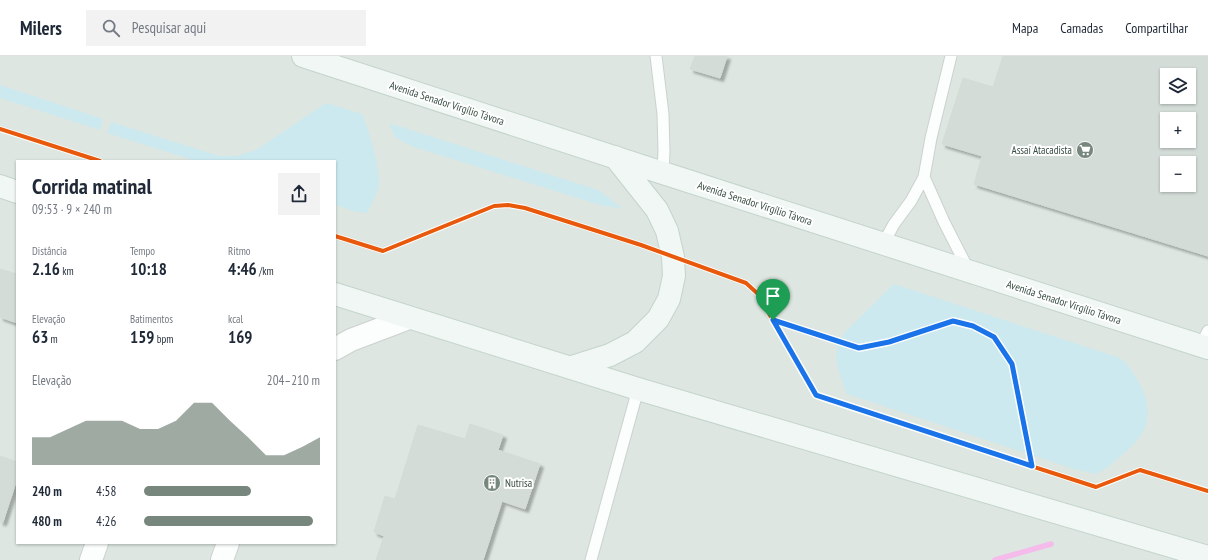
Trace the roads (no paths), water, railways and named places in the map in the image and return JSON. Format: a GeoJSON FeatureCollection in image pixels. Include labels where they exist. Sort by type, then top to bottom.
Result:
{"type":"FeatureCollection","features":[{"type":"Feature","properties":{"kind":"main road","name":"Avenida Senador Virgílio Távora"},"geometry":{"type":"LineString","coordinates":[[303,56],[883,244],[1205,342]]}},
{"type":"Feature","properties":{"kind":"main road"},"geometry":{"type":"LineString","coordinates":[[572,367],[610,355],[635,342],[658,320],[669,299],[674,276],[673,257],[667,231],[657,210],[615,157]]}},
{"type":"Feature","properties":{"kind":"main road"},"geometry":{"type":"LineString","coordinates":[[0,186],[16,192]]}},
{"type":"Feature","properties":{"kind":"main road"},"geometry":{"type":"LineString","coordinates":[[336,294],[572,367],[638,389],[1208,556]]}},
{"type":"Feature","properties":{"kind":"street"},"geometry":{"type":"LineString","coordinates":[[336,348],[351,340],[409,318]]}},
{"type":"Feature","properties":{"kind":"street"},"geometry":{"type":"LineString","coordinates":[[91,560],[97,544]]}},
{"type":"Feature","properties":{"kind":"street"},"geometry":{"type":"LineString","coordinates":[[222,560],[228,544]]}},
{"type":"Feature","properties":{"kind":"lane"},"geometry":{"type":"LineString","coordinates":[[656,56],[663,114],[663,173]]}},
{"type":"Feature","properties":{"kind":"lane"},"geometry":{"type":"LineString","coordinates":[[883,244],[894,224],[911,201],[924,177],[930,138],[951,56]]}},
{"type":"Feature","properties":{"kind":"lane"},"geometry":{"type":"LineString","coordinates":[[924,177],[944,222],[969,271]]}},
{"type":"Feature","properties":{"kind":"lane"},"geometry":{"type":"LineString","coordinates":[[592,560],[638,389]]}},
{"type":"Feature","properties":{"kind":"waterway"},"geometry":{"type":"LineString","coordinates":[[995,560],[1051,544]]}},
{"type":"Feature","properties":{"kind":"place","name":"Assaí Atacadista"},"geometry":{"type":"Point","coordinates":[1085,150]}},
{"type":"Feature","properties":{"kind":"place","name":"Nutrisa"},"geometry":{"type":"Point","coordinates":[492,483]}}]}
